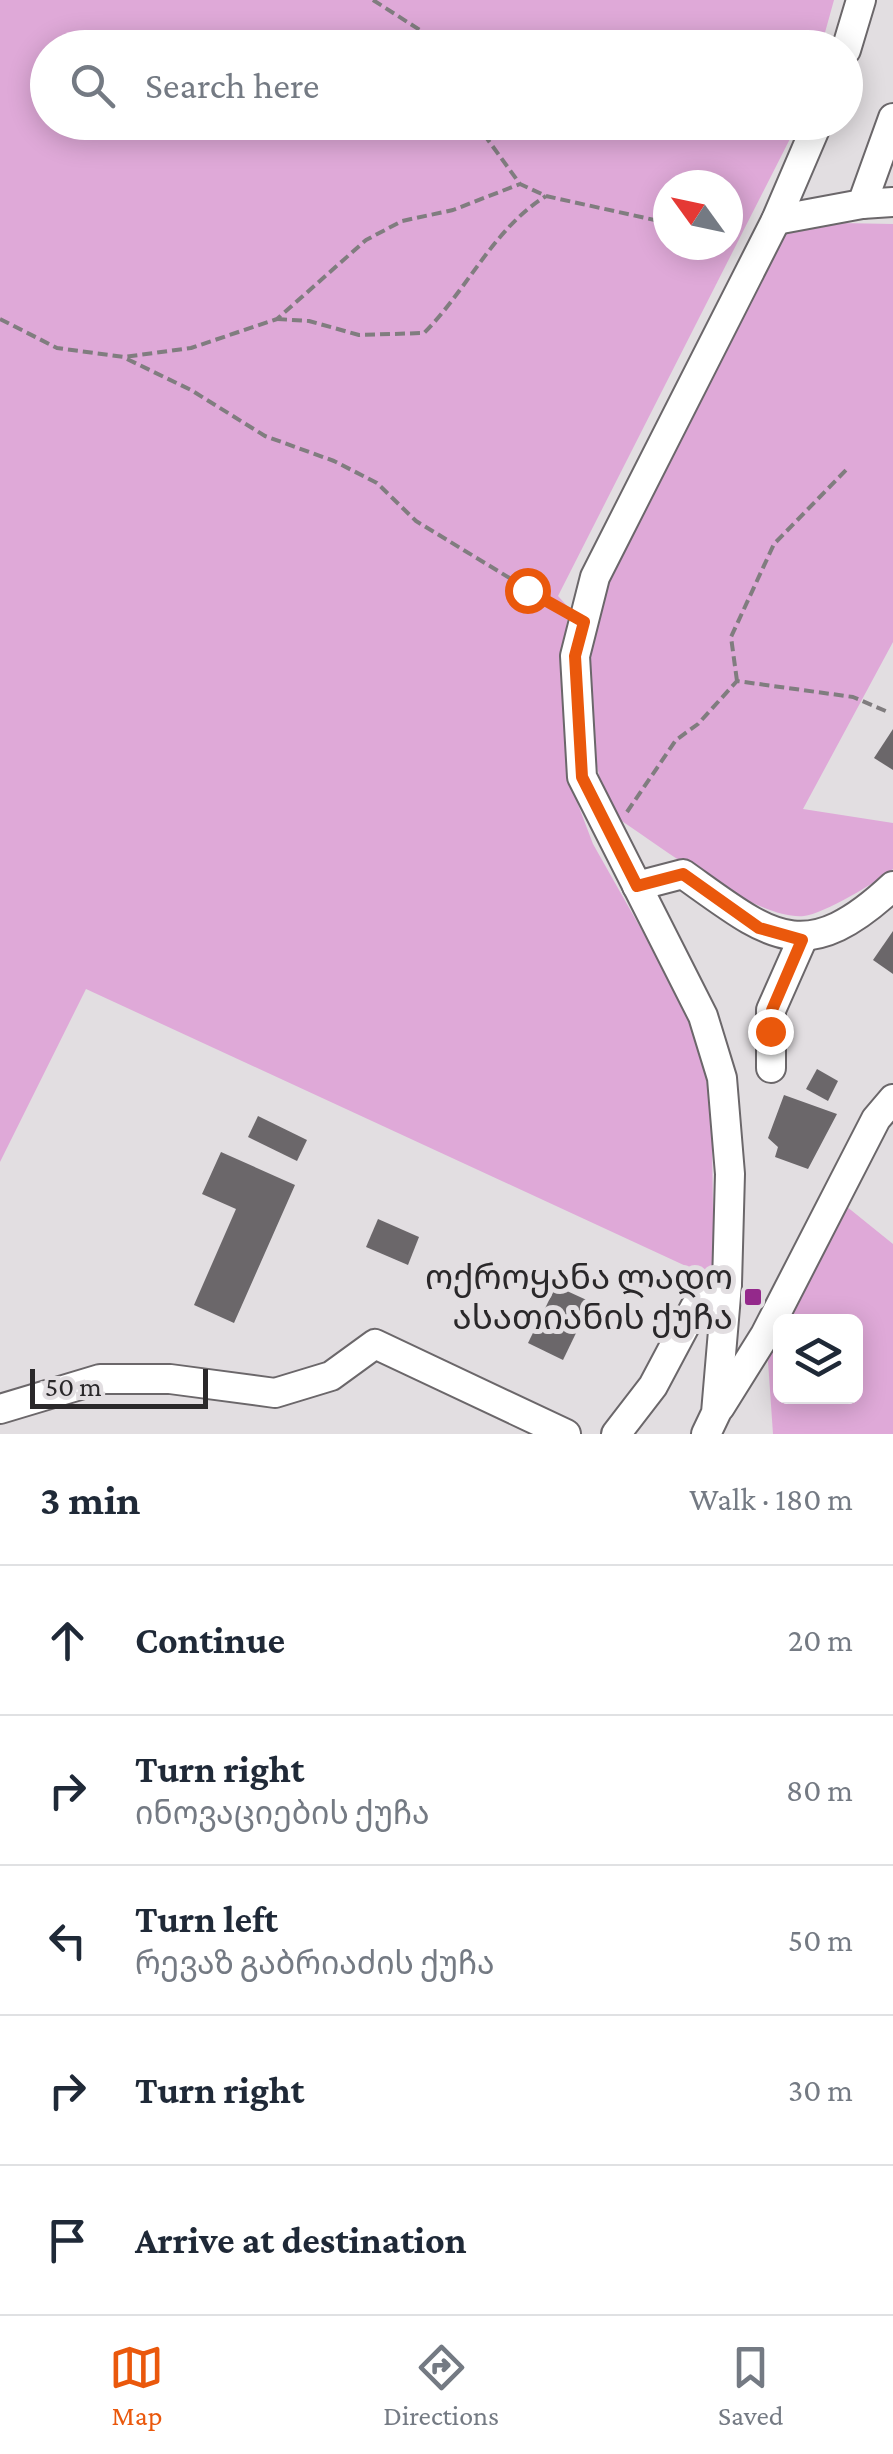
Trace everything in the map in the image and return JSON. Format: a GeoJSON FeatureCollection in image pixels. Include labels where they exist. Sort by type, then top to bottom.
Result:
{"type":"FeatureCollection","features":[{"type":"Feature","properties":{"kind":"street"},"geometry":{"type":"LineString","coordinates":[[852,30],[860,0]]}},
{"type":"Feature","properties":{"kind":"street"},"geometry":{"type":"LineString","coordinates":[[862,204],[893,118]]}},
{"type":"Feature","properties":{"kind":"street"},"geometry":{"type":"LineString","coordinates":[[711,1424],[727,1284],[730,1174],[722,1078],[703,1016],[582,777],[575,656],[596,577],[776,220],[810,140]]}},
{"type":"Feature","properties":{"kind":"street"},"geometry":{"type":"LineString","coordinates":[[776,220],[893,202]]}},
{"type":"Feature","properties":{"kind":"street"},"geometry":{"type":"LineString","coordinates":[[637,886],[683,874],[759,928],[802,940],[862,915],[893,886]]}},
{"type":"Feature","properties":{"kind":"street"},"geometry":{"type":"LineString","coordinates":[[771,1068],[772,1010],[802,940]]}},
{"type":"Feature","properties":{"kind":"street"},"geometry":{"type":"LineString","coordinates":[[711,1424],[887,1115]]}},
{"type":"Feature","properties":{"kind":"street"},"geometry":{"type":"LineString","coordinates":[[616,1434],[653,1386],[695,1307],[727,1284]]}},
{"type":"Feature","properties":{"kind":"street"},"geometry":{"type":"LineString","coordinates":[[0,1408],[100,1379],[170,1379],[275,1392],[332,1376],[374,1344],[566,1434]]}},
{"type":"Feature","properties":{"kind":"path"},"geometry":{"type":"LineString","coordinates":[[374,0],[420,30]]}},
{"type":"Feature","properties":{"kind":"path"},"geometry":{"type":"LineString","coordinates":[[488,140],[520,184],[546,196],[653,220]]}},
{"type":"Feature","properties":{"kind":"path"},"geometry":{"type":"LineString","coordinates":[[277,319],[366,240],[402,221],[453,210],[520,184]]}},
{"type":"Feature","properties":{"kind":"path"},"geometry":{"type":"LineString","coordinates":[[0,319],[57,348],[124,357],[192,348],[277,319],[309,321],[359,335],[424,333],[452,304],[515,215],[546,196]]}},
{"type":"Feature","properties":{"kind":"path"},"geometry":{"type":"LineString","coordinates":[[124,357],[191,390],[266,436],[334,460],[377,483],[416,521],[584,622]]}},
{"type":"Feature","properties":{"kind":"path"},"geometry":{"type":"LineString","coordinates":[[609,835],[676,740],[698,724],[736,681],[731,637],[774,544],[846,470]]}},
{"type":"Feature","properties":{"kind":"path"},"geometry":{"type":"LineString","coordinates":[[736,681],[853,697],[888,712]]}},
{"type":"Feature","properties":{"kind":"shaded area"},"geometry":{"type":"Polygon","coordinates":[[[0,0],[834,0],[826,30],[30,30],[30,140],[789,140],[743,231],[743,170],[653,170],[653,260],[728,260],[558,596],[569,608],[560,670],[568,778],[593,844],[679,996],[711,1073],[714,1279],[86,989],[0,1162],[0,0]]]}},
{"type":"Feature","properties":{"kind":"shaded area"},"geometry":{"type":"Polygon","coordinates":[[[788,222],[893,224],[893,642],[803,809],[893,823],[893,869],[864,889],[804,916],[759,906],[732,892],[608,812],[595,758],[589,652],[606,575],[788,222]]]}},
{"type":"Feature","properties":{"kind":"shaded area"},"geometry":{"type":"Polygon","coordinates":[[[841,1202],[893,1244],[893,1434],[773,1434],[768,1361],[773,1350],[773,1404],[863,1404],[863,1314],[789,1314],[841,1202]]]}},
{"type":"Feature","properties":{"kind":"building"},"geometry":{"type":"Polygon","coordinates":[[[893,729],[893,770],[874,758],[893,729]]]}},
{"type":"Feature","properties":{"kind":"building"},"geometry":{"type":"Polygon","coordinates":[[[893,931],[893,974],[873,960],[893,931]]]}},
{"type":"Feature","properties":{"kind":"building"},"geometry":{"type":"Polygon","coordinates":[[[817,1069],[838,1081],[828,1101],[806,1089],[817,1069]]]}},
{"type":"Feature","properties":{"kind":"building"},"geometry":{"type":"Polygon","coordinates":[[[784,1095],[837,1114],[808,1169],[775,1157],[778,1147],[768,1138],[784,1095]]]}},
{"type":"Feature","properties":{"kind":"building"},"geometry":{"type":"Polygon","coordinates":[[[258,1116],[307,1140],[297,1161],[248,1137],[258,1116]]]}},
{"type":"Feature","properties":{"kind":"building"},"geometry":{"type":"Polygon","coordinates":[[[221,1152],[295,1185],[234,1323],[194,1305],[236,1209],[202,1194],[221,1152]]]}},
{"type":"Feature","properties":{"kind":"building"},"geometry":{"type":"Polygon","coordinates":[[[378,1219],[419,1237],[408,1265],[366,1247],[378,1219]]]}},
{"type":"Feature","properties":{"kind":"building"},"geometry":{"type":"Polygon","coordinates":[[[556,1286],[591,1302],[563,1360],[528,1343],[556,1286]]]}},
{"type":"Feature","properties":{"kind":"place","name":"ოქროყანა ლადო ასათიანის ქუჩა"},"geometry":{"type":"Point","coordinates":[753,1297]}},
{"type":"Feature","properties":{"kind":"route"},"geometry":{"type":"LineString","coordinates":[[527,590],[584,622],[575,656],[582,777],[637,886],[683,874],[759,928],[802,940],[772,1010],[770,1031]]}}]}
